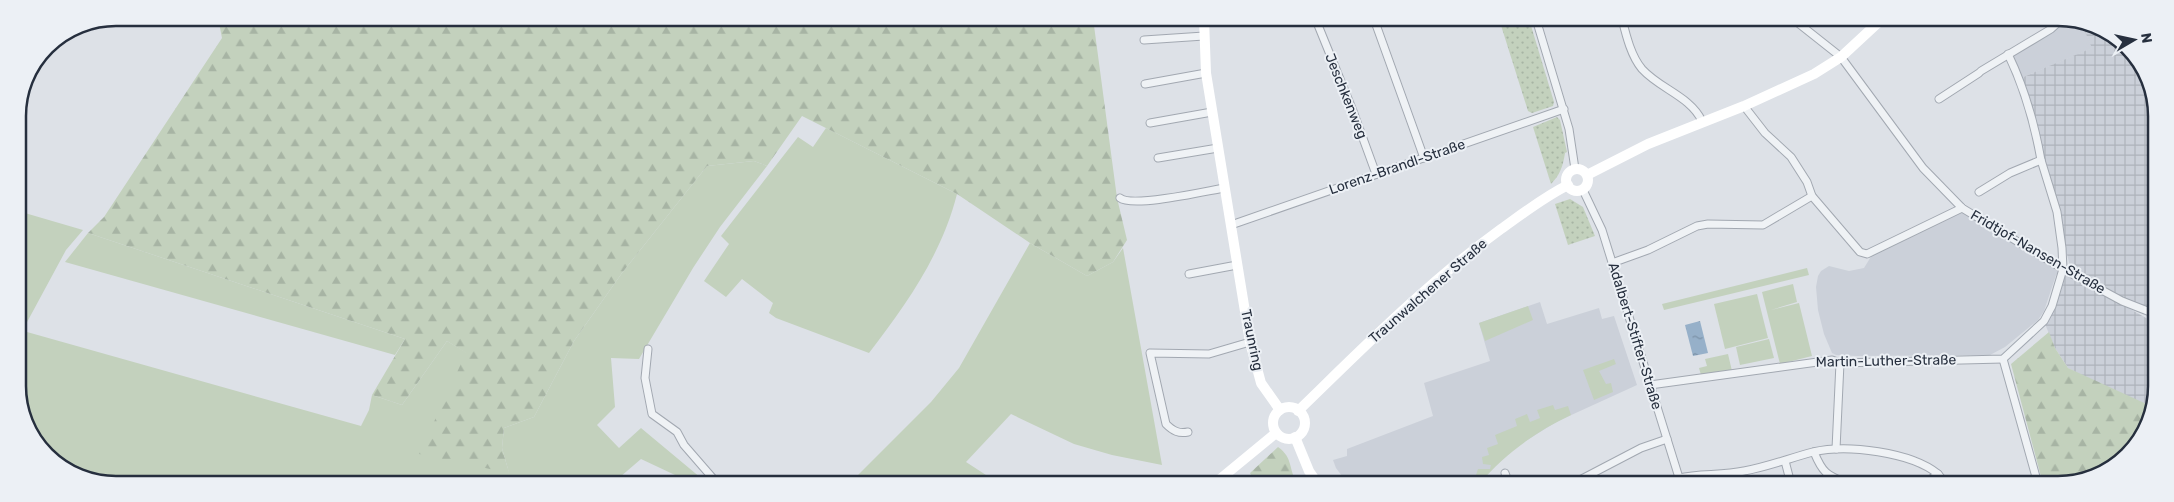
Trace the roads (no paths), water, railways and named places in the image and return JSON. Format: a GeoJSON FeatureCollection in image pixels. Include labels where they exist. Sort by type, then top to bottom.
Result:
{"type":"FeatureCollection","features":[{"type":"Feature","properties":{"kind":"main road","name":"Traunring"},"geometry":{"type":"LineString","coordinates":[[1204,26],[1206,73],[1250,342],[1261,383],[1280,410]]}},
{"type":"Feature","properties":{"kind":"main road"},"geometry":{"type":"LineString","coordinates":[[1588,175],[1648,144],[1702,121],[1744,106],[1802,80],[1841,57],[1874,26]]}},
{"type":"Feature","properties":{"kind":"main road"},"geometry":{"type":"LineString","coordinates":[[1575,169],[1582,170],[1588,175],[1588,182],[1583,190],[1573,190],[1568,185],[1568,175],[1575,169]]}},
{"type":"Feature","properties":{"kind":"main road","name":"Traunwalchener Straße"},"geometry":{"type":"LineString","coordinates":[[1298,411],[1462,258],[1540,201],[1568,185]]}},
{"type":"Feature","properties":{"kind":"main road"},"geometry":{"type":"LineString","coordinates":[[1290,407],[1298,411],[1304,418],[1304,425],[1300,434],[1295,437],[1285,438],[1276,433],[1273,420],[1280,410],[1290,407]]}},
{"type":"Feature","properties":{"kind":"main road"},"geometry":{"type":"LineString","coordinates":[[1224,476],[1276,433]]}},
{"type":"Feature","properties":{"kind":"main road"},"geometry":{"type":"LineString","coordinates":[[1295,437],[1312,476]]}},
{"type":"Feature","properties":{"kind":"street","name":"Jeschkenweg"},"geometry":{"type":"LineString","coordinates":[[1318,26],[1376,174]]}},
{"type":"Feature","properties":{"kind":"street"},"geometry":{"type":"LineString","coordinates":[[1377,26],[1424,158]]}},
{"type":"Feature","properties":{"kind":"street"},"geometry":{"type":"LineString","coordinates":[[1538,26],[1569,128],[1575,169]]}},
{"type":"Feature","properties":{"kind":"street"},"geometry":{"type":"LineString","coordinates":[[1624,26],[1631,48],[1640,67],[1694,108],[1702,121]]}},
{"type":"Feature","properties":{"kind":"street","name":"Fridtjof-Nansen-Straße"},"geometry":{"type":"LineString","coordinates":[[1803,26],[1841,57],[1923,168],[1962,208],[2063,269],[2122,301],[2148,311]]}},
{"type":"Feature","properties":{"kind":"street"},"geometry":{"type":"LineString","coordinates":[[1939,100],[2054,26]]}},
{"type":"Feature","properties":{"kind":"street"},"geometry":{"type":"LineString","coordinates":[[1144,40],[1204,36]]}},
{"type":"Feature","properties":{"kind":"street"},"geometry":{"type":"LineString","coordinates":[[2008,54],[2023,84],[2034,120],[2041,160],[2057,212],[2062,248],[2063,269],[2052,306],[2044,321],[2003,359],[2036,476]]}},
{"type":"Feature","properties":{"kind":"street"},"geometry":{"type":"LineString","coordinates":[[1145,84],[1206,73]]}},
{"type":"Feature","properties":{"kind":"street"},"geometry":{"type":"LineString","coordinates":[[1744,106],[1765,133],[1791,157],[1807,182],[1812,196],[1855,248],[1867,254],[1962,208]]}},
{"type":"Feature","properties":{"kind":"street","name":"Lorenz-Brandl-Straße"},"geometry":{"type":"LineString","coordinates":[[1231,225],[1564,109]]}},
{"type":"Feature","properties":{"kind":"street"},"geometry":{"type":"LineString","coordinates":[[1150,124],[1212,112]]}},
{"type":"Feature","properties":{"kind":"street"},"geometry":{"type":"LineString","coordinates":[[1158,158],[1218,148]]}},
{"type":"Feature","properties":{"kind":"street"},"geometry":{"type":"LineString","coordinates":[[1979,192],[2010,173],[2041,160]]}},
{"type":"Feature","properties":{"kind":"street"},"geometry":{"type":"LineString","coordinates":[[1120,198],[1140,202],[1224,188]]}},
{"type":"Feature","properties":{"kind":"street","name":"Adalbert-Stifter-Straße"},"geometry":{"type":"LineString","coordinates":[[1583,190],[1598,222],[1612,263],[1678,476]]}},
{"type":"Feature","properties":{"kind":"street"},"geometry":{"type":"LineString","coordinates":[[1612,263],[1648,250],[1697,226],[1708,224],[1763,225],[1812,196]]}},
{"type":"Feature","properties":{"kind":"street"},"geometry":{"type":"LineString","coordinates":[[1189,274],[1238,265]]}},
{"type":"Feature","properties":{"kind":"street"},"geometry":{"type":"LineString","coordinates":[[1188,432],[1182,433],[1172,430],[1166,424],[1150,353],[1210,354],[1250,342]]}},
{"type":"Feature","properties":{"kind":"street"},"geometry":{"type":"LineString","coordinates":[[648,349],[645,378],[652,414],[677,432],[684,445],[711,476]]}},
{"type":"Feature","properties":{"kind":"street","name":"Martin-Luther-Straße"},"geometry":{"type":"LineString","coordinates":[[1650,385],[1832,360],[1840,363],[2003,359]]}},
{"type":"Feature","properties":{"kind":"street"},"geometry":{"type":"LineString","coordinates":[[1836,449],[1840,363]]}},
{"type":"Feature","properties":{"kind":"street"},"geometry":{"type":"LineString","coordinates":[[1587,476],[1641,448],[1667,439]]}},
{"type":"Feature","properties":{"kind":"street"},"geometry":{"type":"LineString","coordinates":[[1689,476],[1743,472],[1814,452],[1836,449],[1877,452],[1908,459],[1921,463],[1938,474],[1935,476]]}},
{"type":"Feature","properties":{"kind":"street"},"geometry":{"type":"LineString","coordinates":[[1814,452],[1821,468],[1828,476]]}},
{"type":"Feature","properties":{"kind":"street"},"geometry":{"type":"LineString","coordinates":[[1785,461],[1789,476]]}},
{"type":"Feature","properties":{"kind":"water"},"geometry":{"type":"Polygon","coordinates":[[[1700,321],[1708,353],[1693,356],[1685,325],[1700,321]]]}}]}
